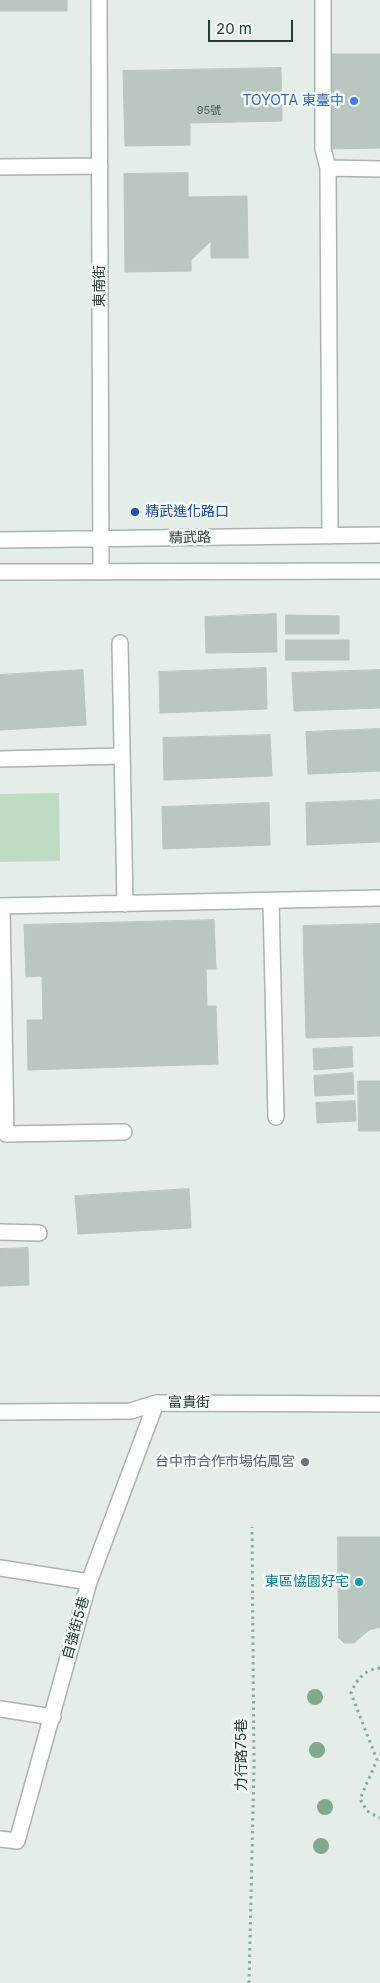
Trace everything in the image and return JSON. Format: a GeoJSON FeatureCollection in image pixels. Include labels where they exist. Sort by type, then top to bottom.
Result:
{"type":"FeatureCollection","features":[{"type":"Feature","properties":{"kind":"street","name":"東南街"},"geometry":{"type":"LineString","coordinates":[[99,0],[101,572]]}},
{"type":"Feature","properties":{"kind":"street"},"geometry":{"type":"LineString","coordinates":[[323,0],[323,149],[328,168],[330,536]]}},
{"type":"Feature","properties":{"kind":"street"},"geometry":{"type":"LineString","coordinates":[[0,167],[100,166]]}},
{"type":"Feature","properties":{"kind":"street"},"geometry":{"type":"LineString","coordinates":[[328,168],[380,169]]}},
{"type":"Feature","properties":{"kind":"street","name":"精武路"},"geometry":{"type":"LineString","coordinates":[[0,540],[380,535]]}},
{"type":"Feature","properties":{"kind":"street"},"geometry":{"type":"LineString","coordinates":[[0,572],[380,571]]}},
{"type":"Feature","properties":{"kind":"street"},"geometry":{"type":"LineString","coordinates":[[120,643],[126,904]]}},
{"type":"Feature","properties":{"kind":"street"},"geometry":{"type":"LineString","coordinates":[[0,758],[122,756]]}},
{"type":"Feature","properties":{"kind":"street"},"geometry":{"type":"LineString","coordinates":[[124,1132],[6,1134],[1,906],[380,898]]}},
{"type":"Feature","properties":{"kind":"street"},"geometry":{"type":"LineString","coordinates":[[271,901],[276,1118]]}},
{"type":"Feature","properties":{"kind":"street"},"geometry":{"type":"LineString","coordinates":[[0,1232],[39,1233]]}},
{"type":"Feature","properties":{"kind":"street","name":"富貴街"},"geometry":{"type":"LineString","coordinates":[[0,1412],[131,1411],[156,1403],[380,1404]]}},
{"type":"Feature","properties":{"kind":"street","name":"自強街5巷"},"geometry":{"type":"LineString","coordinates":[[0,1839],[17,1841],[89,1582],[156,1403]]}},
{"type":"Feature","properties":{"kind":"street"},"geometry":{"type":"LineString","coordinates":[[0,1568],[89,1582]]}},
{"type":"Feature","properties":{"kind":"street"},"geometry":{"type":"LineString","coordinates":[[0,1709],[52,1718]]}},
{"type":"Feature","properties":{"kind":"path","name":"力行路75巷"},"geometry":{"type":"LineString","coordinates":[[249,1983],[254,1767],[252,1528]]}},
{"type":"Feature","properties":{"kind":"path"},"geometry":{"type":"LineString","coordinates":[[380,1668],[369,1670],[356,1681],[351,1694],[377,1760],[360,1799],[367,1812],[380,1818]]}},
{"type":"Feature","properties":{"kind":"green space"},"geometry":{"type":"Polygon","coordinates":[[[59,793],[60,861],[0,862],[0,794],[59,793]]]}},
{"type":"Feature","properties":{"kind":"building"},"geometry":{"type":"Polygon","coordinates":[[[0,0],[67,0],[67,11],[0,11],[0,0]]]}},
{"type":"Feature","properties":{"kind":"building","name":"TOYOTA 東臺中"},"geometry":{"type":"Polygon","coordinates":[[[327,54],[380,54],[380,148],[328,149],[327,54]]]}},
{"type":"Feature","properties":{"kind":"building"},"geometry":{"type":"Polygon","coordinates":[[[281,68],[282,121],[190,123],[190,145],[125,146],[123,71],[281,68]]]}},
{"type":"Feature","properties":{"kind":"building"},"geometry":{"type":"Polygon","coordinates":[[[188,173],[188,197],[247,196],[248,258],[211,258],[211,241],[191,260],[191,271],[125,272],[124,174],[188,173]]]}},
{"type":"Feature","properties":{"kind":"building"},"geometry":{"type":"Polygon","coordinates":[[[276,614],[277,652],[206,653],[205,617],[276,614]]]}},
{"type":"Feature","properties":{"kind":"building"},"geometry":{"type":"Polygon","coordinates":[[[286,615],[339,616],[339,634],[286,634],[286,615]]]}},
{"type":"Feature","properties":{"kind":"building"},"geometry":{"type":"Polygon","coordinates":[[[286,640],[349,640],[349,660],[286,660],[286,640]]]}},
{"type":"Feature","properties":{"kind":"building"},"geometry":{"type":"Polygon","coordinates":[[[266,668],[267,709],[160,713],[159,672],[266,668]]]}},
{"type":"Feature","properties":{"kind":"building"},"geometry":{"type":"Polygon","coordinates":[[[83,670],[86,725],[0,730],[0,675],[83,670]]]}},
{"type":"Feature","properties":{"kind":"building"},"geometry":{"type":"Polygon","coordinates":[[[380,670],[380,708],[294,711],[292,673],[380,670]]]}},
{"type":"Feature","properties":{"kind":"building"},"geometry":{"type":"Polygon","coordinates":[[[380,729],[380,771],[308,774],[306,732],[380,729]]]}},
{"type":"Feature","properties":{"kind":"building"},"geometry":{"type":"Polygon","coordinates":[[[270,735],[272,776],[164,780],[163,738],[270,735]]]}},
{"type":"Feature","properties":{"kind":"building"},"geometry":{"type":"Polygon","coordinates":[[[380,800],[380,842],[307,845],[306,803],[380,800]]]}},
{"type":"Feature","properties":{"kind":"building"},"geometry":{"type":"Polygon","coordinates":[[[269,803],[270,845],[163,849],[162,807],[269,803]]]}},
{"type":"Feature","properties":{"kind":"building"},"geometry":{"type":"Polygon","coordinates":[[[214,920],[216,969],[206,969],[207,1006],[216,1006],[218,1064],[28,1070],[27,1020],[43,1020],[42,976],[26,977],[24,925],[214,920]]]}},
{"type":"Feature","properties":{"kind":"building"},"geometry":{"type":"Polygon","coordinates":[[[380,924],[380,1036],[306,1038],[303,926],[380,924]]]}},
{"type":"Feature","properties":{"kind":"building"},"geometry":{"type":"Polygon","coordinates":[[[352,1047],[353,1067],[314,1070],[313,1049],[352,1047]]]}},
{"type":"Feature","properties":{"kind":"building"},"geometry":{"type":"Polygon","coordinates":[[[353,1073],[354,1094],[315,1096],[314,1076],[353,1073]]]}},
{"type":"Feature","properties":{"kind":"building"},"geometry":{"type":"Polygon","coordinates":[[[358,1081],[380,1081],[380,1131],[359,1131],[358,1081]]]}},
{"type":"Feature","properties":{"kind":"building"},"geometry":{"type":"Polygon","coordinates":[[[355,1101],[356,1121],[317,1123],[316,1103],[355,1101]]]}},
{"type":"Feature","properties":{"kind":"building"},"geometry":{"type":"Polygon","coordinates":[[[189,1189],[191,1228],[78,1234],[75,1196],[189,1189]]]}},
{"type":"Feature","properties":{"kind":"building"},"geometry":{"type":"Polygon","coordinates":[[[28,1248],[29,1285],[0,1286],[0,1249],[28,1248]]]}},
{"type":"Feature","properties":{"kind":"building","name":"東區恊園好宅"},"geometry":{"type":"Polygon","coordinates":[[[338,1537],[380,1537],[380,1627],[369,1630],[354,1643],[344,1643],[339,1638],[338,1537]]]}},
{"type":"Feature","properties":{"kind":"place","name":"TOYOTA 東臺中"},"geometry":{"type":"Point","coordinates":[354,101]}},
{"type":"Feature","properties":{"kind":"place","name":"精武進化路口"},"geometry":{"type":"Point","coordinates":[135,512]}},
{"type":"Feature","properties":{"kind":"place","name":"台中市合作市場佑鳳宮"},"geometry":{"type":"Point","coordinates":[305,1462]}},
{"type":"Feature","properties":{"kind":"place","name":"東區恊園好宅"},"geometry":{"type":"Point","coordinates":[359,1582]}}]}
